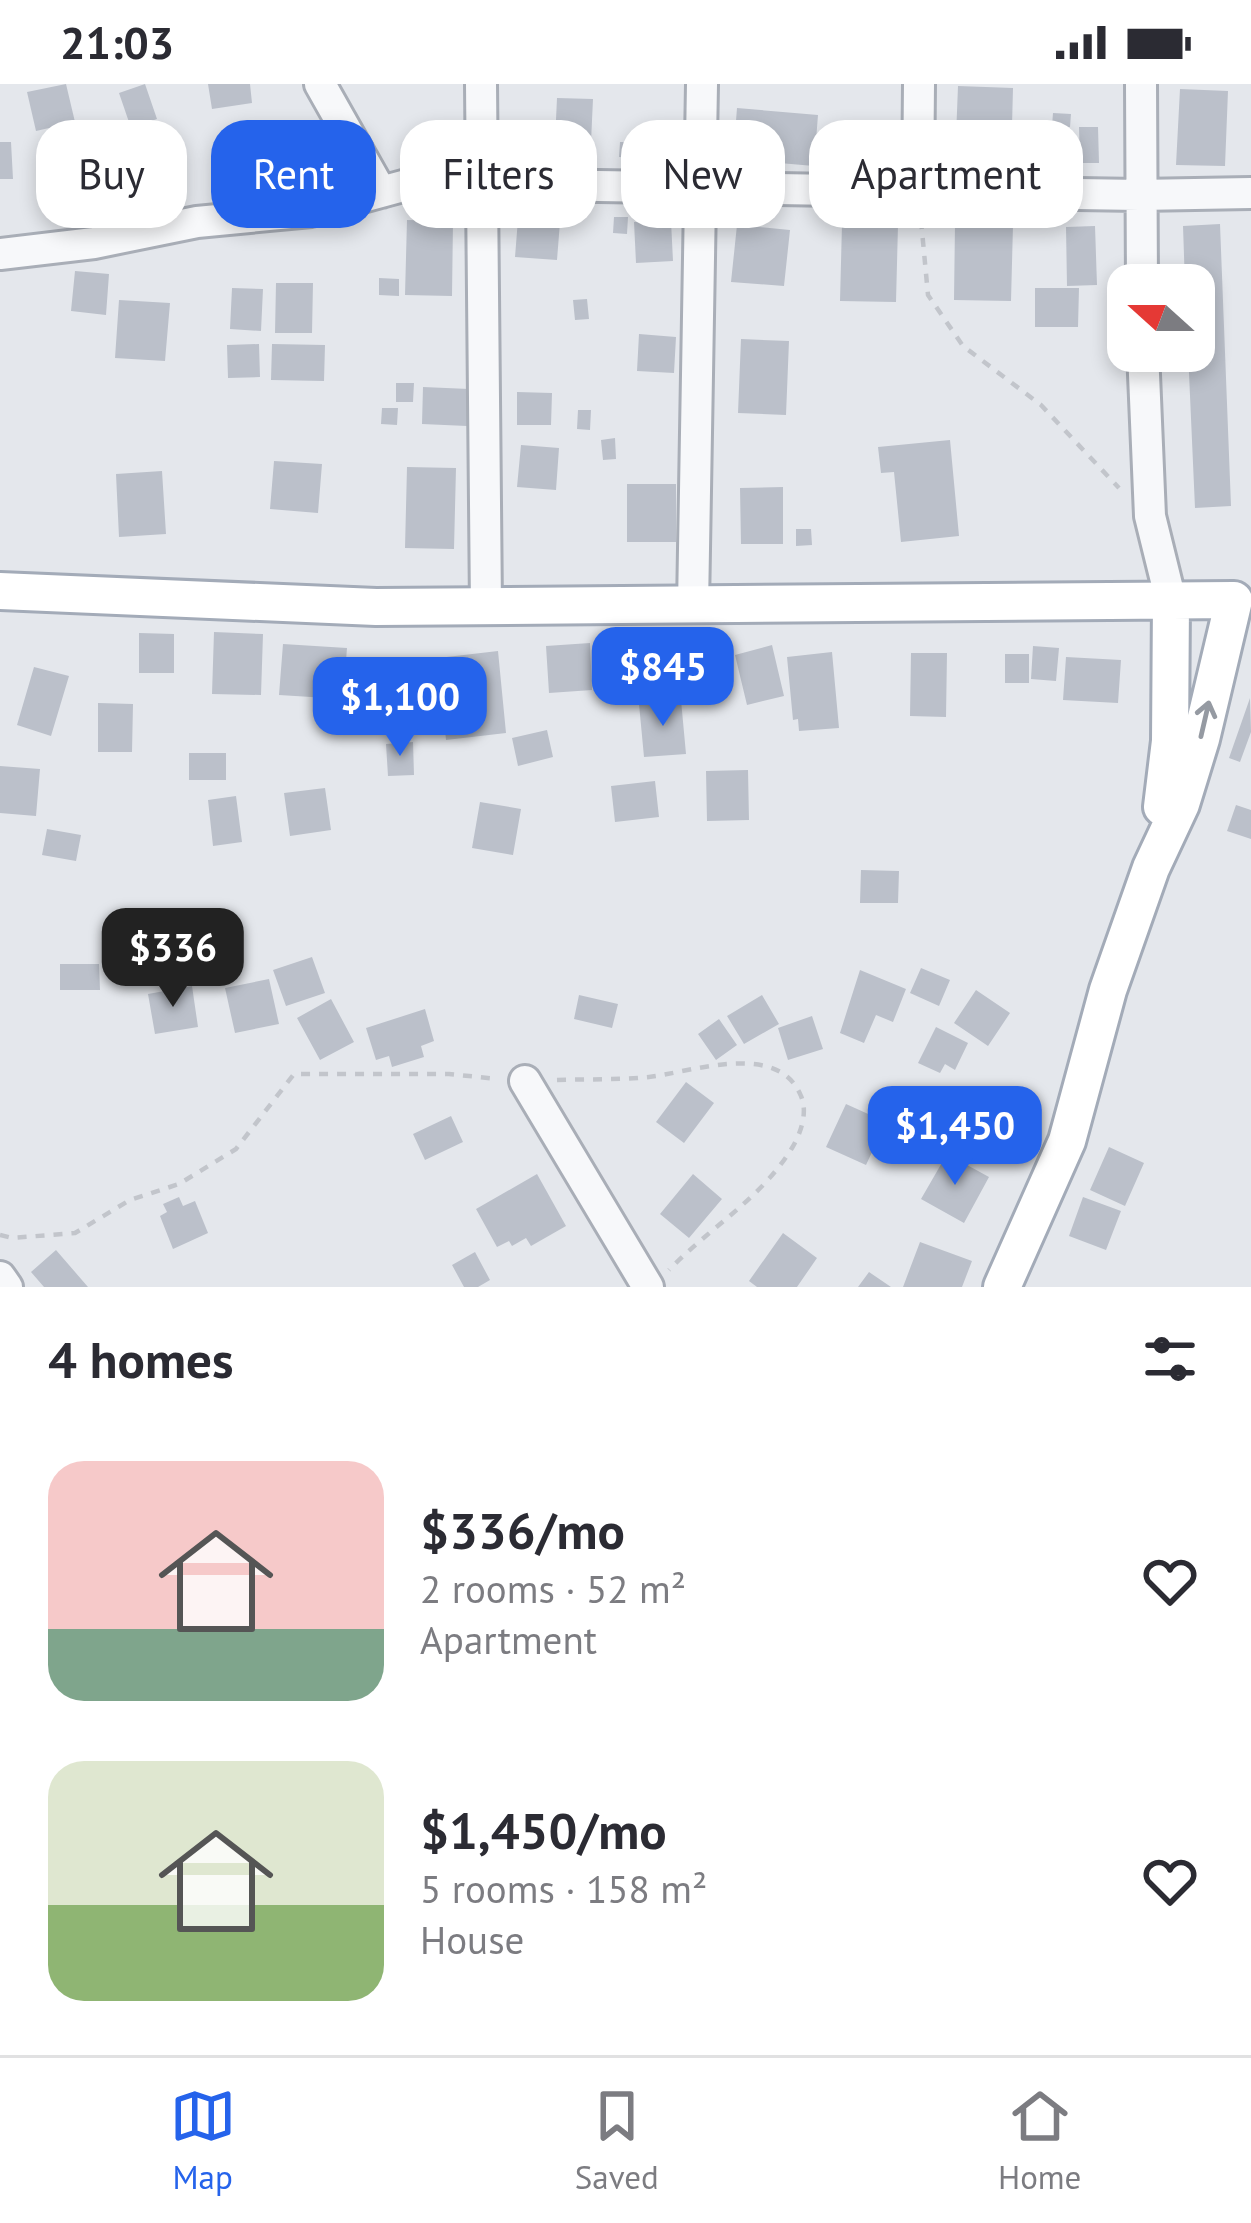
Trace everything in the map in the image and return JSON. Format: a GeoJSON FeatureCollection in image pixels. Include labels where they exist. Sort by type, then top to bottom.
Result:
{"type":"FeatureCollection","features":[{"type":"Feature","properties":{"kind":"main road"},"geometry":{"type":"LineString","coordinates":[[0,590],[259,604],[486,608],[1242,599],[1180,804],[1151,868],[1108,990],[1067,1141],[1002,1287]]}},
{"type":"Feature","properties":{"kind":"main road"},"geometry":{"type":"LineString","coordinates":[[1151,868],[1170,741],[1171,601]]}},
{"type":"Feature","properties":{"kind":"street"},"geometry":{"type":"LineString","coordinates":[[320,84],[381,192]]}},
{"type":"Feature","properties":{"kind":"street"},"geometry":{"type":"LineString","coordinates":[[481,84],[481,120]]}},
{"type":"Feature","properties":{"kind":"street"},"geometry":{"type":"LineString","coordinates":[[701,120],[702,84]]}},
{"type":"Feature","properties":{"kind":"street"},"geometry":{"type":"LineString","coordinates":[[919,84],[919,120]]}},
{"type":"Feature","properties":{"kind":"street"},"geometry":{"type":"LineString","coordinates":[[1141,84],[1141,264]]}},
{"type":"Feature","properties":{"kind":"street"},"geometry":{"type":"LineString","coordinates":[[0,254],[94,243],[197,223],[311,211],[400,187]]}},
{"type":"Feature","properties":{"kind":"street"},"geometry":{"type":"LineString","coordinates":[[1083,193],[1251,193]]}},
{"type":"Feature","properties":{"kind":"street"},"geometry":{"type":"LineString","coordinates":[[481,228],[486,608]]}},
{"type":"Feature","properties":{"kind":"street"},"geometry":{"type":"LineString","coordinates":[[693,607],[699,228]]}},
{"type":"Feature","properties":{"kind":"street"},"geometry":{"type":"LineString","coordinates":[[1144,372],[1150,516],[1171,601]]}},
{"type":"Feature","properties":{"kind":"street"},"geometry":{"type":"LineString","coordinates":[[525,1081],[657,1279]]}},
{"type":"Feature","properties":{"kind":"street"},"geometry":{"type":"LineString","coordinates":[[0,1277],[8,1287]]}},
{"type":"Feature","properties":{"kind":"path"},"geometry":{"type":"LineString","coordinates":[[922,228],[928,296],[963,346],[1041,405],[1109,480],[1150,516]]}},
{"type":"Feature","properties":{"kind":"path"},"geometry":{"type":"LineString","coordinates":[[0,1235],[75,1232],[130,1200],[179,1184],[236,1149],[294,1074],[449,1074],[525,1081],[647,1077],[734,1063],[782,1073],[798,1089],[804,1104],[792,1148],[742,1209],[657,1279]]}},
{"type":"Feature","properties":{"kind":"building"},"geometry":{"type":"Polygon","coordinates":[[[66,84],[75,120],[36,120],[36,131],[27,92],[66,84]]]}},
{"type":"Feature","properties":{"kind":"building"},"geometry":{"type":"Polygon","coordinates":[[[145,84],[157,119],[128,120],[119,93],[145,84]]]}},
{"type":"Feature","properties":{"kind":"building"},"geometry":{"type":"Polygon","coordinates":[[[208,84],[250,84],[252,103],[212,109],[208,84]]]}},
{"type":"Feature","properties":{"kind":"building"},"geometry":{"type":"Polygon","coordinates":[[[958,86],[1013,88],[1012,120],[957,120],[958,86]]]}},
{"type":"Feature","properties":{"kind":"building"},"geometry":{"type":"Polygon","coordinates":[[[1180,89],[1228,91],[1225,166],[1176,165],[1180,89]]]}},
{"type":"Feature","properties":{"kind":"building"},"geometry":{"type":"Polygon","coordinates":[[[557,98],[593,99],[592,120],[556,120],[557,98]]]}},
{"type":"Feature","properties":{"kind":"building"},"geometry":{"type":"Polygon","coordinates":[[[737,108],[818,115],[818,120],[809,120],[809,166],[785,163],[785,120],[736,120],[737,108]]]}},
{"type":"Feature","properties":{"kind":"building"},"geometry":{"type":"Polygon","coordinates":[[[1053,113],[1071,114],[1071,120],[1052,120],[1053,113]]]}},
{"type":"Feature","properties":{"kind":"building"},"geometry":{"type":"Polygon","coordinates":[[[1083,127],[1098,127],[1099,163],[1083,163],[1083,127]]]}},
{"type":"Feature","properties":{"kind":"building"},"geometry":{"type":"Polygon","coordinates":[[[0,142],[11,142],[13,179],[0,179],[0,142]]]}},
{"type":"Feature","properties":{"kind":"building"},"geometry":{"type":"Polygon","coordinates":[[[614,217],[621,217],[621,228],[627,228],[627,234],[613,233],[614,217]]]}},
{"type":"Feature","properties":{"kind":"building"},"geometry":{"type":"Polygon","coordinates":[[[1220,224],[1231,506],[1195,508],[1189,372],[1215,372],[1215,264],[1184,264],[1183,226],[1220,224]]]}},
{"type":"Feature","properties":{"kind":"building"},"geometry":{"type":"Polygon","coordinates":[[[1095,226],[1097,285],[1067,286],[1066,228],[1095,226]]]}},
{"type":"Feature","properties":{"kind":"building"},"geometry":{"type":"Polygon","coordinates":[[[407,228],[453,228],[452,296],[405,295],[407,228]]]}},
{"type":"Feature","properties":{"kind":"building"},"geometry":{"type":"Polygon","coordinates":[[[517,228],[560,228],[557,260],[515,257],[517,228]]]}},
{"type":"Feature","properties":{"kind":"building"},"geometry":{"type":"Polygon","coordinates":[[[634,228],[671,228],[673,261],[636,263],[634,228]]]}},
{"type":"Feature","properties":{"kind":"building"},"geometry":{"type":"Polygon","coordinates":[[[737,228],[790,230],[784,286],[731,282],[737,228]]]}},
{"type":"Feature","properties":{"kind":"building"},"geometry":{"type":"Polygon","coordinates":[[[842,228],[898,228],[896,302],[840,301],[842,228]]]}},
{"type":"Feature","properties":{"kind":"building"},"geometry":{"type":"Polygon","coordinates":[[[955,228],[1013,228],[1011,301],[954,300],[955,228]]]}},
{"type":"Feature","properties":{"kind":"building"},"geometry":{"type":"Polygon","coordinates":[[[75,271],[109,274],[106,315],[71,311],[75,271]]]}},
{"type":"Feature","properties":{"kind":"building"},"geometry":{"type":"Polygon","coordinates":[[[379,278],[399,279],[399,296],[379,295],[379,278]]]}},
{"type":"Feature","properties":{"kind":"building"},"geometry":{"type":"Polygon","coordinates":[[[276,283],[313,283],[312,333],[275,333],[276,283]]]}},
{"type":"Feature","properties":{"kind":"building"},"geometry":{"type":"Polygon","coordinates":[[[232,288],[263,289],[261,331],[230,329],[232,288]]]}},
{"type":"Feature","properties":{"kind":"building"},"geometry":{"type":"Polygon","coordinates":[[[1035,288],[1079,288],[1078,327],[1035,327],[1035,288]]]}},
{"type":"Feature","properties":{"kind":"building"},"geometry":{"type":"Polygon","coordinates":[[[587,299],[589,319],[575,320],[573,300],[587,299]]]}},
{"type":"Feature","properties":{"kind":"building"},"geometry":{"type":"Polygon","coordinates":[[[119,300],[170,303],[165,361],[115,358],[119,300]]]}},
{"type":"Feature","properties":{"kind":"building"},"geometry":{"type":"Polygon","coordinates":[[[639,334],[676,337],[674,373],[637,371],[639,334]]]}},
{"type":"Feature","properties":{"kind":"building"},"geometry":{"type":"Polygon","coordinates":[[[741,339],[789,341],[786,415],[738,413],[741,339]]]}},
{"type":"Feature","properties":{"kind":"building"},"geometry":{"type":"Polygon","coordinates":[[[259,344],[260,377],[228,378],[227,345],[259,344]]]}},
{"type":"Feature","properties":{"kind":"building"},"geometry":{"type":"Polygon","coordinates":[[[272,344],[325,345],[324,381],[271,380],[272,344]]]}},
{"type":"Feature","properties":{"kind":"building"},"geometry":{"type":"Polygon","coordinates":[[[396,383],[414,383],[413,402],[396,402],[396,383]]]}},
{"type":"Feature","properties":{"kind":"building"},"geometry":{"type":"Polygon","coordinates":[[[423,387],[469,389],[467,426],[422,424],[423,387]]]}},
{"type":"Feature","properties":{"kind":"building"},"geometry":{"type":"Polygon","coordinates":[[[517,392],[552,393],[551,425],[517,425],[517,392]]]}},
{"type":"Feature","properties":{"kind":"building"},"geometry":{"type":"Polygon","coordinates":[[[382,408],[398,408],[397,425],[381,424],[382,408]]]}},
{"type":"Feature","properties":{"kind":"building"},"geometry":{"type":"Polygon","coordinates":[[[578,410],[591,410],[590,430],[577,429],[578,410]]]}},
{"type":"Feature","properties":{"kind":"building"},"geometry":{"type":"Polygon","coordinates":[[[615,438],[616,459],[603,460],[601,440],[615,438]]]}},
{"type":"Feature","properties":{"kind":"building"},"geometry":{"type":"Polygon","coordinates":[[[950,440],[959,536],[901,542],[894,472],[881,473],[878,447],[950,440]]]}},
{"type":"Feature","properties":{"kind":"building"},"geometry":{"type":"Polygon","coordinates":[[[521,445],[559,448],[556,490],[517,487],[521,445]]]}},
{"type":"Feature","properties":{"kind":"building"},"geometry":{"type":"Polygon","coordinates":[[[274,461],[322,464],[318,513],[270,509],[274,461]]]}},
{"type":"Feature","properties":{"kind":"building"},"geometry":{"type":"Polygon","coordinates":[[[407,467],[456,468],[454,549],[405,548],[407,467]]]}},
{"type":"Feature","properties":{"kind":"building"},"geometry":{"type":"Polygon","coordinates":[[[162,471],[166,534],[119,537],[116,474],[162,471]]]}},
{"type":"Feature","properties":{"kind":"building"},"geometry":{"type":"Polygon","coordinates":[[[627,484],[676,484],[676,542],[627,542],[627,484]]]}},
{"type":"Feature","properties":{"kind":"building"},"geometry":{"type":"Polygon","coordinates":[[[783,487],[783,544],[741,544],[740,488],[783,487]]]}},
{"type":"Feature","properties":{"kind":"building"},"geometry":{"type":"Polygon","coordinates":[[[796,529],[811,529],[812,545],[796,546],[796,529]]]}},
{"type":"Feature","properties":{"kind":"building"},"geometry":{"type":"Polygon","coordinates":[[[214,632],[263,634],[261,695],[212,694],[214,632]]]}},
{"type":"Feature","properties":{"kind":"building"},"geometry":{"type":"Polygon","coordinates":[[[139,633],[174,634],[174,673],[139,673],[139,633]]]}},
{"type":"Feature","properties":{"kind":"building"},"geometry":{"type":"Polygon","coordinates":[[[590,643],[592,690],[549,693],[546,646],[590,643]]]}},
{"type":"Feature","properties":{"kind":"building"},"geometry":{"type":"Polygon","coordinates":[[[283,644],[347,648],[343,699],[279,695],[283,644]]]}},
{"type":"Feature","properties":{"kind":"building"},"geometry":{"type":"Polygon","coordinates":[[[772,645],[784,696],[747,705],[735,655],[772,645]]]}},
{"type":"Feature","properties":{"kind":"building"},"geometry":{"type":"Polygon","coordinates":[[[1033,646],[1059,648],[1056,681],[1031,679],[1033,646]]]}},
{"type":"Feature","properties":{"kind":"building"},"geometry":{"type":"Polygon","coordinates":[[[498,651],[506,733],[446,740],[438,658],[498,651]]]}},
{"type":"Feature","properties":{"kind":"building"},"geometry":{"type":"Polygon","coordinates":[[[678,652],[685,691],[625,703],[618,665],[678,652]]]}},
{"type":"Feature","properties":{"kind":"building"},"geometry":{"type":"Polygon","coordinates":[[[832,652],[839,728],[799,731],[798,719],[793,720],[787,657],[832,652]]]}},
{"type":"Feature","properties":{"kind":"building"},"geometry":{"type":"Polygon","coordinates":[[[911,653],[947,653],[946,717],[910,716],[911,653]]]}},
{"type":"Feature","properties":{"kind":"building"},"geometry":{"type":"Polygon","coordinates":[[[1005,654],[1029,654],[1029,683],[1005,683],[1005,654]]]}},
{"type":"Feature","properties":{"kind":"building"},"geometry":{"type":"Polygon","coordinates":[[[1066,657],[1121,660],[1118,703],[1063,700],[1066,657]]]}},
{"type":"Feature","properties":{"kind":"building"},"geometry":{"type":"Polygon","coordinates":[[[34,667],[69,676],[51,736],[17,725],[34,667]]]}},
{"type":"Feature","properties":{"kind":"building"},"geometry":{"type":"Polygon","coordinates":[[[1250,698],[1251,732],[1240,762],[1229,758],[1250,698]]]}},
{"type":"Feature","properties":{"kind":"building"},"geometry":{"type":"Polygon","coordinates":[[[681,700],[686,754],[644,757],[639,704],[681,700]]]}},
{"type":"Feature","properties":{"kind":"building"},"geometry":{"type":"Polygon","coordinates":[[[98,703],[133,704],[132,752],[98,752],[98,703]]]}},
{"type":"Feature","properties":{"kind":"building"},"geometry":{"type":"Polygon","coordinates":[[[547,730],[553,757],[518,766],[512,738],[547,730]]]}},
{"type":"Feature","properties":{"kind":"building"},"geometry":{"type":"Polygon","coordinates":[[[413,742],[414,775],[388,776],[386,744],[413,742]]]}},
{"type":"Feature","properties":{"kind":"building"},"geometry":{"type":"Polygon","coordinates":[[[189,753],[226,753],[226,780],[189,780],[189,753]]]}},
{"type":"Feature","properties":{"kind":"building"},"geometry":{"type":"Polygon","coordinates":[[[0,766],[40,769],[36,816],[0,813],[0,766]]]}},
{"type":"Feature","properties":{"kind":"building"},"geometry":{"type":"Polygon","coordinates":[[[748,770],[749,820],[707,821],[706,771],[748,770]]]}},
{"type":"Feature","properties":{"kind":"building"},"geometry":{"type":"Polygon","coordinates":[[[655,781],[659,817],[615,822],[611,786],[655,781]]]}},
{"type":"Feature","properties":{"kind":"building"},"geometry":{"type":"Polygon","coordinates":[[[325,788],[331,830],[290,836],[284,793],[325,788]]]}},
{"type":"Feature","properties":{"kind":"building"},"geometry":{"type":"Polygon","coordinates":[[[236,796],[242,842],[213,846],[208,800],[236,796]]]}},
{"type":"Feature","properties":{"kind":"building"},"geometry":{"type":"Polygon","coordinates":[[[480,802],[521,809],[513,855],[472,848],[480,802]]]}},
{"type":"Feature","properties":{"kind":"building"},"geometry":{"type":"Polygon","coordinates":[[[1236,805],[1251,810],[1251,839],[1227,831],[1236,805]]]}},
{"type":"Feature","properties":{"kind":"building"},"geometry":{"type":"Polygon","coordinates":[[[47,829],[81,835],[76,861],[42,855],[47,829]]]}},
{"type":"Feature","properties":{"kind":"building"},"geometry":{"type":"Polygon","coordinates":[[[861,870],[899,871],[898,903],[860,903],[861,870]]]}},
{"type":"Feature","properties":{"kind":"building"},"geometry":{"type":"Polygon","coordinates":[[[312,957],[325,993],[286,1006],[273,970],[312,957]]]}},
{"type":"Feature","properties":{"kind":"building"},"geometry":{"type":"Polygon","coordinates":[[[60,964],[99,964],[100,990],[60,990],[60,964]]]}},
{"type":"Feature","properties":{"kind":"building"},"geometry":{"type":"Polygon","coordinates":[[[921,968],[950,980],[939,1006],[910,993],[921,968]]]}},
{"type":"Feature","properties":{"kind":"building"},"geometry":{"type":"Polygon","coordinates":[[[860,970],[906,989],[893,1022],[876,1015],[864,1043],[840,1033],[860,970]]]}},
{"type":"Feature","properties":{"kind":"building"},"geometry":{"type":"Polygon","coordinates":[[[269,979],[279,1024],[235,1033],[225,988],[269,979]]]}},
{"type":"Feature","properties":{"kind":"building"},"geometry":{"type":"Polygon","coordinates":[[[192,986],[198,1027],[155,1034],[148,994],[192,986]]]}},
{"type":"Feature","properties":{"kind":"building"},"geometry":{"type":"Polygon","coordinates":[[[976,990],[1010,1013],[988,1046],[954,1023],[976,990]]]}},
{"type":"Feature","properties":{"kind":"building"},"geometry":{"type":"Polygon","coordinates":[[[579,995],[618,1004],[612,1028],[574,1019],[579,995]]]}},
{"type":"Feature","properties":{"kind":"building"},"geometry":{"type":"Polygon","coordinates":[[[762,995],[779,1024],[744,1044],[727,1016],[762,995]]]}},
{"type":"Feature","properties":{"kind":"building"},"geometry":{"type":"Polygon","coordinates":[[[331,999],[354,1042],[320,1060],[297,1018],[331,999]]]}},
{"type":"Feature","properties":{"kind":"building"},"geometry":{"type":"Polygon","coordinates":[[[425,1009],[434,1041],[421,1046],[424,1057],[392,1067],[389,1056],[376,1060],[366,1028],[425,1009]]]}},
{"type":"Feature","properties":{"kind":"building"},"geometry":{"type":"Polygon","coordinates":[[[812,1016],[823,1049],[788,1060],[778,1028],[812,1016]]]}},
{"type":"Feature","properties":{"kind":"building"},"geometry":{"type":"Polygon","coordinates":[[[719,1019],[737,1045],[716,1060],[698,1034],[719,1019]]]}},
{"type":"Feature","properties":{"kind":"building"},"geometry":{"type":"Polygon","coordinates":[[[936,1027],[968,1043],[955,1070],[945,1064],[940,1073],[918,1063],[936,1027]]]}},
{"type":"Feature","properties":{"kind":"building"},"geometry":{"type":"Polygon","coordinates":[[[686,1082],[714,1103],[684,1143],[656,1122],[686,1082]]]}},
{"type":"Feature","properties":{"kind":"building"},"geometry":{"type":"Polygon","coordinates":[[[998,1092],[1022,1110],[999,1142],[975,1125],[998,1092]]]}},
{"type":"Feature","properties":{"kind":"building"},"geometry":{"type":"Polygon","coordinates":[[[846,1104],[886,1122],[866,1165],[826,1147],[846,1104]]]}},
{"type":"Feature","properties":{"kind":"building"},"geometry":{"type":"Polygon","coordinates":[[[451,1116],[463,1142],[425,1160],[413,1134],[451,1116]]]}},
{"type":"Feature","properties":{"kind":"building"},"geometry":{"type":"Polygon","coordinates":[[[1109,1147],[1144,1163],[1125,1206],[1090,1190],[1109,1147]]]}},
{"type":"Feature","properties":{"kind":"building"},"geometry":{"type":"Polygon","coordinates":[[[947,1154],[989,1177],[964,1223],[921,1199],[947,1154]]]}},
{"type":"Feature","properties":{"kind":"building"},"geometry":{"type":"Polygon","coordinates":[[[537,1174],[566,1226],[531,1246],[526,1238],[497,1247],[476,1209],[537,1174]]]}},
{"type":"Feature","properties":{"kind":"building"},"geometry":{"type":"Polygon","coordinates":[[[693,1174],[722,1199],[689,1238],[660,1214],[693,1174]]]}},
{"type":"Feature","properties":{"kind":"building"},"geometry":{"type":"Polygon","coordinates":[[[179,1197],[183,1206],[195,1201],[208,1233],[173,1249],[160,1216],[167,1212],[163,1204],[179,1197]]]}},
{"type":"Feature","properties":{"kind":"building"},"geometry":{"type":"Polygon","coordinates":[[[1083,1197],[1121,1211],[1106,1250],[1069,1236],[1083,1197]]]}},
{"type":"Feature","properties":{"kind":"building"},"geometry":{"type":"Polygon","coordinates":[[[783,1233],[817,1258],[797,1287],[757,1287],[749,1281],[783,1233]]]}},
{"type":"Feature","properties":{"kind":"building"},"geometry":{"type":"Polygon","coordinates":[[[920,1242],[972,1261],[962,1287],[903,1287],[920,1242]]]}},
{"type":"Feature","properties":{"kind":"building"},"geometry":{"type":"Polygon","coordinates":[[[56,1250],[88,1287],[44,1287],[31,1272],[56,1250]]]}},
{"type":"Feature","properties":{"kind":"building"},"geometry":{"type":"Polygon","coordinates":[[[475,1252],[490,1280],[478,1287],[464,1287],[452,1265],[475,1252]]]}},
{"type":"Feature","properties":{"kind":"building"},"geometry":{"type":"Polygon","coordinates":[[[869,1272],[891,1287],[858,1287],[869,1272]]]}}]}
